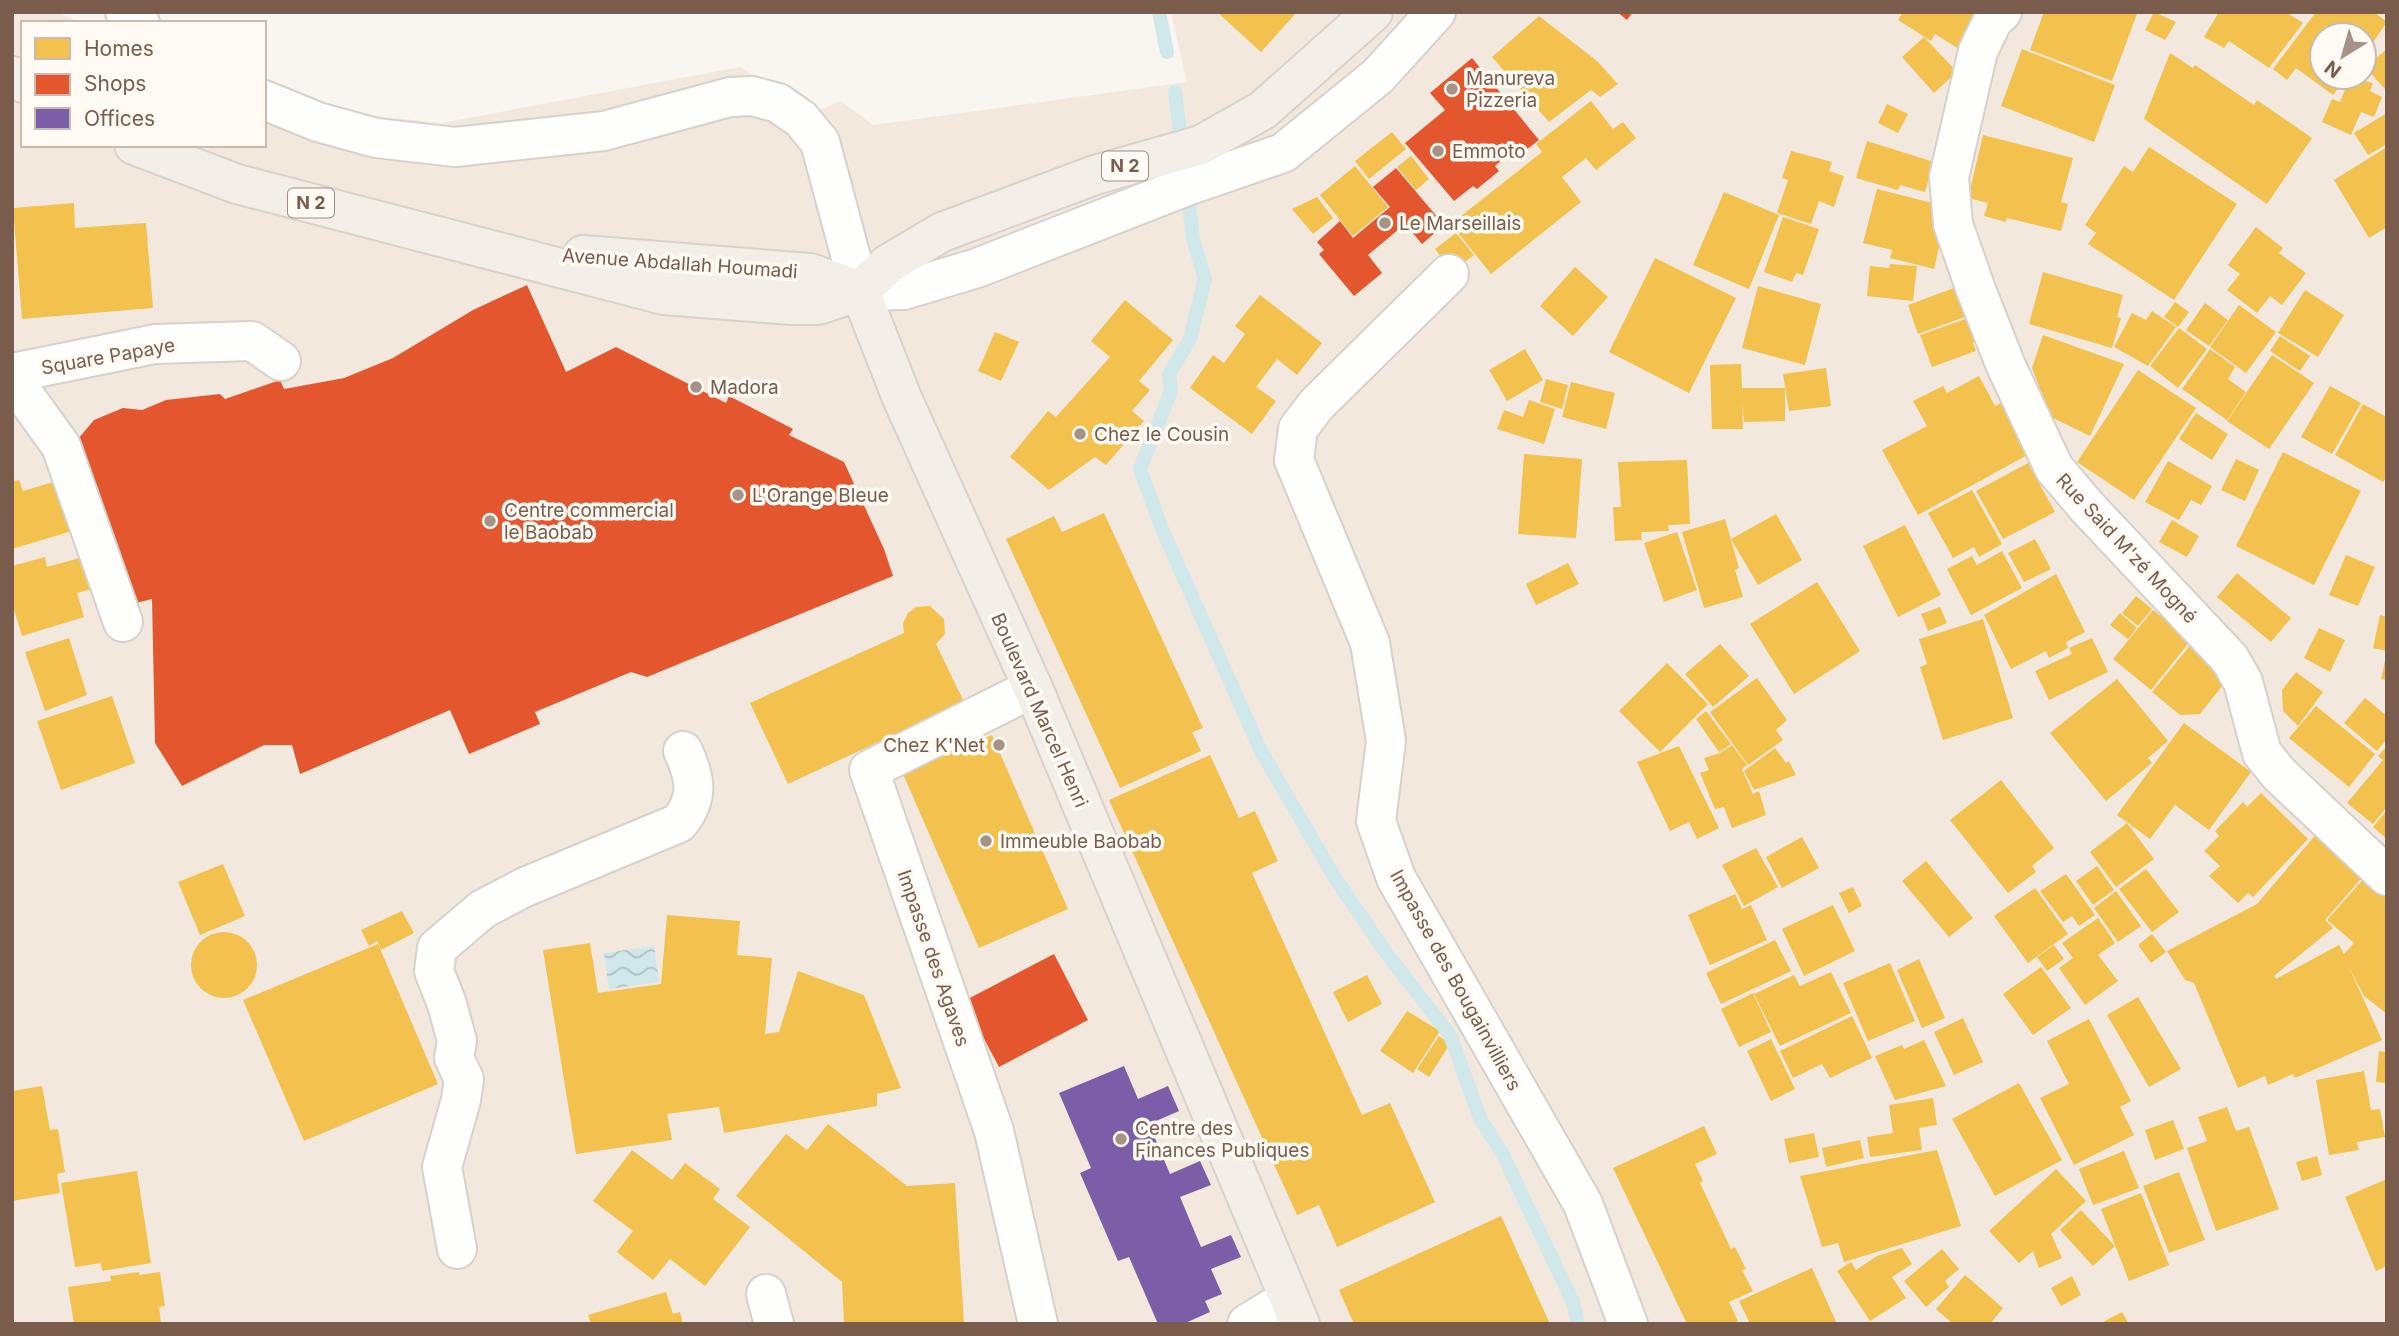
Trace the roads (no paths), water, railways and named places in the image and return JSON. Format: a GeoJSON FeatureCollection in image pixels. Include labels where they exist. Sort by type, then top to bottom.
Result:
{"type":"FeatureCollection","features":[{"type":"Feature","properties":{"kind":"main road","name":"N 2"},"geometry":{"type":"LineString","coordinates":[[139,147],[237,184],[492,248],[664,295],[791,305],[818,304],[860,291],[888,264],[942,232],[1095,175],[1201,145],[1263,110],[1373,12]]}},
{"type":"Feature","properties":{"kind":"main road","name":"Boulevard Marcel Henri"},"geometry":{"type":"LineString","coordinates":[[860,291],[902,398],[1033,688],[1294,1311]]}},
{"type":"Feature","properties":{"kind":"street"},"geometry":{"type":"LineString","coordinates":[[266,101],[318,122],[376,138],[455,147],[604,131],[730,97],[752,96],[778,103],[801,119],[820,142],[860,291],[904,290],[977,268],[1187,186],[1283,153],[1378,76],[1436,12]]}},
{"type":"Feature","properties":{"kind":"street","name":"Rue Said M'zé Mogné"},"geometry":{"type":"LineString","coordinates":[[2002,12],[1993,20],[1978,51],[1949,177],[1953,224],[2006,366],[2054,468],[2087,507],[2230,659],[2243,682],[2262,753],[2279,774],[2387,876]]}},
{"type":"Feature","properties":{"kind":"street","name":"Impasse des Bougainvilliers"},"geometry":{"type":"LineString","coordinates":[[1449,274],[1316,405],[1298,429],[1294,460],[1370,643],[1386,741],[1376,821],[1396,878],[1583,1204],[1628,1324]]}},
{"type":"Feature","properties":{"kind":"street","name":"Square Papaye"},"geometry":{"type":"LineString","coordinates":[[12,373],[155,344],[251,341],[281,361]]}},
{"type":"Feature","properties":{"kind":"street"},"geometry":{"type":"LineString","coordinates":[[12,379],[61,446],[123,622]]}},
{"type":"Feature","properties":{"kind":"street","name":"Impasse des Agaves"},"geometry":{"type":"LineString","coordinates":[[1033,688],[869,770],[994,1131],[1038,1324]]}},
{"type":"Feature","properties":{"kind":"street"},"geometry":{"type":"LineString","coordinates":[[457,1249],[442,1167],[464,1079],[454,1058],[457,1041],[434,971],[437,948],[483,909],[504,898],[679,823],[690,810],[695,793],[692,771],[683,751]]}},
{"type":"Feature","properties":{"kind":"street"},"geometry":{"type":"LineString","coordinates":[[1247,1324],[1294,1311]]}},
{"type":"Feature","properties":{"kind":"water"},"geometry":{"type":"Polygon","coordinates":[[[654,946],[659,982],[609,989],[604,953],[654,946]]]}},
{"type":"Feature","properties":{"kind":"waterway"},"geometry":{"type":"LineString","coordinates":[[1159,12],[1167,52]]}},
{"type":"Feature","properties":{"kind":"waterway"},"geometry":{"type":"LineString","coordinates":[[1175,92],[1182,148]]}},
{"type":"Feature","properties":{"kind":"waterway"},"geometry":{"type":"LineString","coordinates":[[1187,189],[1193,239],[1205,279],[1190,339],[1169,374],[1171,391],[1140,469],[1162,529],[1261,751],[1335,878],[1387,954],[1450,1035],[1480,1118],[1502,1153],[1573,1302],[1578,1324]]}},
{"type":"Feature","properties":{"kind":"place","name":"Manureva Pizzeria"},"geometry":{"type":"Point","coordinates":[1452,89]}},
{"type":"Feature","properties":{"kind":"place","name":"Emmoto"},"geometry":{"type":"Point","coordinates":[1438,151]}},
{"type":"Feature","properties":{"kind":"place","name":"Le Marseillais"},"geometry":{"type":"Point","coordinates":[1385,223]}},
{"type":"Feature","properties":{"kind":"place","name":"Madora"},"geometry":{"type":"Point","coordinates":[696,387]}},
{"type":"Feature","properties":{"kind":"place","name":"Chez le Cousin"},"geometry":{"type":"Point","coordinates":[1080,434]}},
{"type":"Feature","properties":{"kind":"place","name":"L'Orange Bleue"},"geometry":{"type":"Point","coordinates":[738,495]}},
{"type":"Feature","properties":{"kind":"place","name":"Centre commercial le Baobab"},"geometry":{"type":"Point","coordinates":[490,521]}},
{"type":"Feature","properties":{"kind":"place","name":"Chez K'Net"},"geometry":{"type":"Point","coordinates":[999,745]}},
{"type":"Feature","properties":{"kind":"place","name":"Immeuble Baobab"},"geometry":{"type":"Point","coordinates":[986,841]}},
{"type":"Feature","properties":{"kind":"place","name":"Centre des Finances Publiques"},"geometry":{"type":"Point","coordinates":[1121,1139]}}]}
